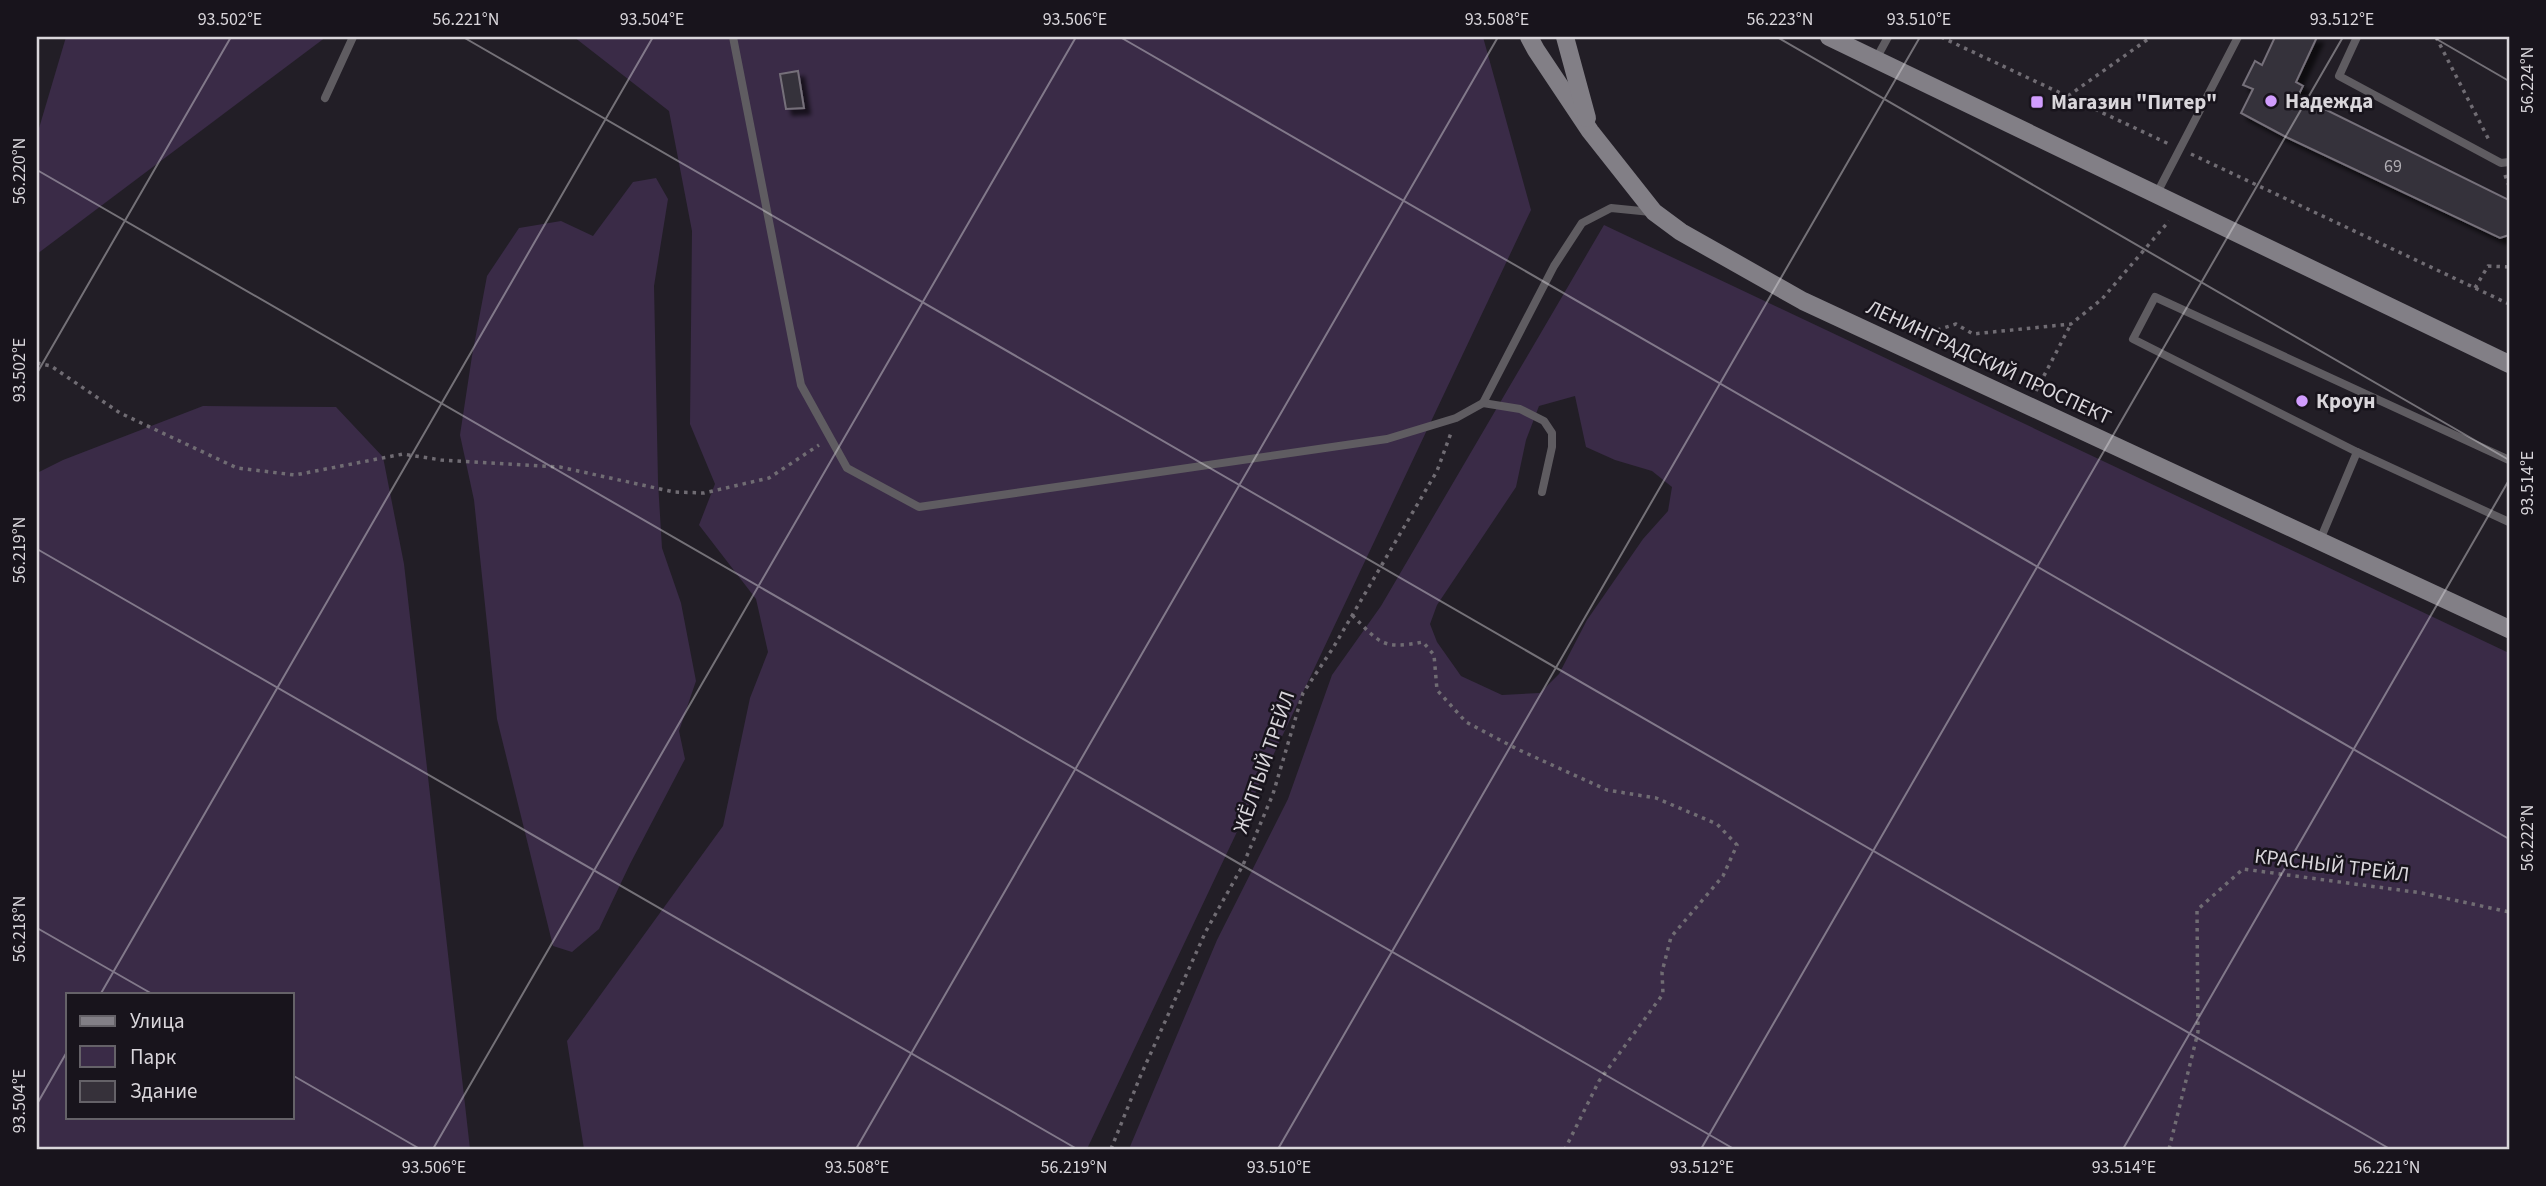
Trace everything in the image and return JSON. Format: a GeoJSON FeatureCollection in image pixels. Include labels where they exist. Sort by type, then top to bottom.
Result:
{"type":"FeatureCollection","features":[{"type":"Feature","properties":{"kind":"main road","name":"ЛЕНИНГРАДСКИЙ ПРОСПЕКТ"},"geometry":{"type":"LineString","coordinates":[[1529,37],[1590,131],[1654,212],[1681,232],[1803,301],[2509,629]]}},
{"type":"Feature","properties":{"kind":"main road"},"geometry":{"type":"LineString","coordinates":[[1564,37],[1590,131]]}},
{"type":"Feature","properties":{"kind":"main road"},"geometry":{"type":"LineString","coordinates":[[1829,37],[2509,364]]}},
{"type":"Feature","properties":{"kind":"lane"},"geometry":{"type":"LineString","coordinates":[[325,98],[353,37]]}},
{"type":"Feature","properties":{"kind":"lane"},"geometry":{"type":"LineString","coordinates":[[733,37],[801,385],[847,468],[919,508],[1387,439],[1456,418],[1483,403],[1554,266],[1582,223],[1611,208],[1654,212]]}},
{"type":"Feature","properties":{"kind":"lane"},"geometry":{"type":"LineString","coordinates":[[1876,59],[1888,37]]}},
{"type":"Feature","properties":{"kind":"lane"},"geometry":{"type":"LineString","coordinates":[[2157,193],[2238,37]]}},
{"type":"Feature","properties":{"kind":"lane"},"geometry":{"type":"LineString","coordinates":[[2357,37],[2339,76],[2505,163]]}},
{"type":"Feature","properties":{"kind":"lane"},"geometry":{"type":"LineString","coordinates":[[2509,460],[2155,297],[2133,338],[2357,452],[2509,522]]}},
{"type":"Feature","properties":{"kind":"lane"},"geometry":{"type":"LineString","coordinates":[[1483,403],[1520,409],[1544,421],[1552,433],[1552,447],[1542,492]]}},
{"type":"Feature","properties":{"kind":"lane"},"geometry":{"type":"LineString","coordinates":[[2320,540],[2357,452]]}},
{"type":"Feature","properties":{"kind":"path"},"geometry":{"type":"LineString","coordinates":[[1941,37],[2509,304]]}},
{"type":"Feature","properties":{"kind":"path"},"geometry":{"type":"LineString","coordinates":[[2068,96],[2151,37]]}},
{"type":"Feature","properties":{"kind":"path"},"geometry":{"type":"LineString","coordinates":[[2436,37],[2505,163],[2509,186]]}},
{"type":"Feature","properties":{"kind":"path"},"geometry":{"type":"LineString","coordinates":[[2029,405],[2071,324],[2102,299],[2183,205]]}},
{"type":"Feature","properties":{"kind":"path"},"geometry":{"type":"LineString","coordinates":[[2475,288],[2488,266],[2509,267]]}},
{"type":"Feature","properties":{"kind":"path"},"geometry":{"type":"LineString","coordinates":[[1902,347],[1928,331],[1956,324],[1973,334],[2071,324]]}},
{"type":"Feature","properties":{"kind":"path"},"geometry":{"type":"LineString","coordinates":[[37,363],[51,366],[120,414],[237,468],[295,475],[403,454],[441,460],[560,467],[674,492],[704,493],[769,478],[830,437]]}},
{"type":"Feature","properties":{"kind":"path","name":"ЖЁЛТЫЙ ТРЕЙЛ"},"geometry":{"type":"LineString","coordinates":[[1111,1149],[1200,944],[1243,865],[1273,794],[1303,693],[1437,471],[1456,418]]}},
{"type":"Feature","properties":{"kind":"path"},"geometry":{"type":"LineString","coordinates":[[1352,615],[1377,640],[1398,647],[1423,642],[1434,655],[1437,690],[1466,722],[1517,749],[1607,790],[1656,798],[1717,824],[1737,845],[1723,876],[1671,937],[1662,972],[1663,994],[1599,1081],[1565,1149]]}},
{"type":"Feature","properties":{"kind":"path","name":"КРАСНЫЙ ТРЕЙЛ"},"geometry":{"type":"LineString","coordinates":[[2169,1149],[2198,1032],[2197,910],[2243,869],[2422,893],[2509,912]]}},
{"type":"Feature","properties":{"kind":"green space"},"geometry":{"type":"Polygon","coordinates":[[[66,37],[326,37],[37,254],[37,135],[66,37]]]}},
{"type":"Feature","properties":{"kind":"green space"},"geometry":{"type":"Polygon","coordinates":[[[574,37],[1483,37],[1531,210],[1087,1149],[584,1149],[567,1041],[723,826],[750,698],[768,652],[756,599],[699,525],[715,484],[690,424],[692,231],[669,111],[574,37]]]}},
{"type":"Feature","properties":{"kind":"green space"},"geometry":{"type":"Polygon","coordinates":[[[656,178],[668,199],[654,286],[662,548],[681,603],[696,681],[679,731],[685,759],[599,929],[572,952],[553,946],[497,719],[474,500],[460,435],[487,276],[519,228],[561,221],[593,236],[633,182],[656,178]]]}},
{"type":"Feature","properties":{"kind":"green space"},"geometry":{"type":"Polygon","coordinates":[[[1604,225],[2509,653],[2509,1149],[1129,1149],[1217,940],[1288,799],[1332,675],[1381,606],[1604,225]],[[1575,396],[1539,406],[1526,440],[1516,487],[1437,605],[1430,624],[1437,642],[1461,676],[1502,695],[1540,693],[1559,674],[1587,620],[1643,539],[1668,511],[1672,487],[1652,471],[1615,460],[1586,447],[1575,396]]]}},
{"type":"Feature","properties":{"kind":"green space"},"geometry":{"type":"Polygon","coordinates":[[[203,406],[336,407],[383,457],[404,564],[470,1149],[37,1149],[37,473],[63,460],[203,406]]]}},
{"type":"Feature","properties":{"kind":"building"},"geometry":{"type":"Polygon","coordinates":[[[2275,37],[2317,37],[2296,82],[2303,86],[2298,96],[2509,200],[2509,235],[2500,238],[2241,113],[2253,89],[2243,85],[2255,61],[2262,65],[2275,37]]]}},
{"type":"Feature","properties":{"kind":"building"},"geometry":{"type":"Polygon","coordinates":[[[798,71],[804,108],[786,109],[780,74],[798,71]]]}},
{"type":"Feature","properties":{"kind":"place","name":"Надежда"},"geometry":{"type":"Point","coordinates":[2271,101]}},
{"type":"Feature","properties":{"kind":"place","name":"Магазин \"Питер\""},"geometry":{"type":"Point","coordinates":[2037,102]}},
{"type":"Feature","properties":{"kind":"place","name":"Кроун"},"geometry":{"type":"Point","coordinates":[2302,401]}}]}
